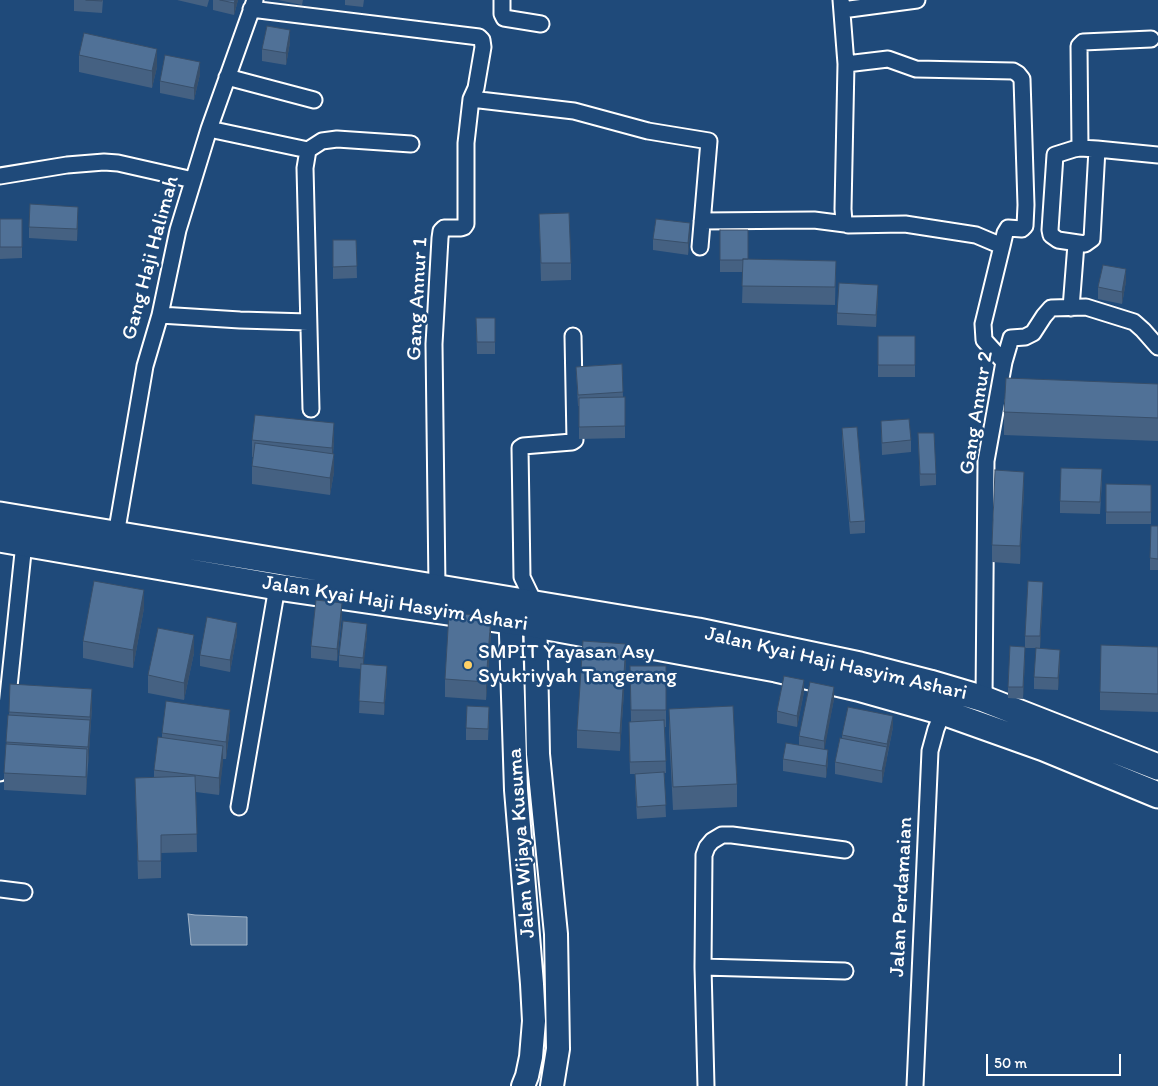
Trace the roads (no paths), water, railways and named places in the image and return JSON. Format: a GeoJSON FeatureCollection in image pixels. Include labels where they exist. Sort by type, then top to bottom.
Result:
{"type":"FeatureCollection","features":[{"type":"Feature","properties":{"kind":"main road","name":"Jalan Kyai Haji Hasyim Ashari"},"geometry":{"type":"LineString","coordinates":[[0,515],[437,587],[510,610]]}},
{"type":"Feature","properties":{"kind":"main road","name":"Jalan Kyai Haji Hasyim Ashari"},"geometry":{"type":"LineString","coordinates":[[0,539],[277,587],[510,610],[536,615],[858,688],[943,712],[1044,748],[1158,795]]}},
{"type":"Feature","properties":{"kind":"main road","name":"Jalan Kyai Haji Hasyim Ashari"},"geometry":{"type":"LineString","coordinates":[[536,615],[706,632],[913,678],[984,699],[1158,768]]}},
{"type":"Feature","properties":{"kind":"street"},"geometry":{"type":"LineString","coordinates":[[502,0],[502,14],[504,18],[541,24]]}},
{"type":"Feature","properties":{"kind":"street"},"geometry":{"type":"LineString","coordinates":[[845,224],[843,209],[846,64],[842,5],[918,0]]}},
{"type":"Feature","properties":{"kind":"street","name":"Gang Annur 1"},"geometry":{"type":"LineString","coordinates":[[253,4],[479,37],[482,40],[483,47],[476,88],[472,99],[466,142],[466,224],[461,228],[444,228],[441,231],[440,238],[434,344],[437,587]]}},
{"type":"Feature","properties":{"kind":"street","name":"Gang Haji Halimah"},"geometry":{"type":"LineString","coordinates":[[116,535],[145,366],[160,315],[178,230],[209,129],[253,4]]}},
{"type":"Feature","properties":{"kind":"street"},"geometry":{"type":"LineString","coordinates":[[1080,148],[1079,46],[1083,42],[1151,39]]}},
{"type":"Feature","properties":{"kind":"street"},"geometry":{"type":"LineString","coordinates":[[846,64],[888,59],[916,69],[1012,71],[1022,79],[1025,226],[1022,229],[1008,228],[1005,233],[983,324],[984,340],[1004,362]]}},
{"type":"Feature","properties":{"kind":"street"},"geometry":{"type":"LineString","coordinates":[[228,76],[314,100]]}},
{"type":"Feature","properties":{"kind":"street"},"geometry":{"type":"LineString","coordinates":[[472,99],[574,111],[648,131],[707,140],[709,145],[700,246]]}},
{"type":"Feature","properties":{"kind":"street"},"geometry":{"type":"LineString","coordinates":[[209,129],[308,150],[322,141],[337,139],[411,144]]}},
{"type":"Feature","properties":{"kind":"street"},"geometry":{"type":"LineString","coordinates":[[1096,149],[1094,235],[1090,242],[1086,244],[1058,240],[1051,235],[1050,230],[1055,155],[1074,148],[1096,149],[1158,155]]}},
{"type":"Feature","properties":{"kind":"street"},"geometry":{"type":"LineString","coordinates":[[308,150],[305,168],[311,409]]}},
{"type":"Feature","properties":{"kind":"street"},"geometry":{"type":"LineString","coordinates":[[0,176],[66,165],[104,162],[118,163],[193,180]]}},
{"type":"Feature","properties":{"kind":"street"},"geometry":{"type":"LineString","coordinates":[[702,221],[814,220],[845,224],[904,224],[976,236],[1002,246]]}},
{"type":"Feature","properties":{"kind":"street"},"geometry":{"type":"LineString","coordinates":[[1071,308],[1076,244]]}},
{"type":"Feature","properties":{"kind":"street","name":"Gang Annur 2"},"geometry":{"type":"LineString","coordinates":[[984,699],[986,460],[1004,362],[1011,338],[1029,336],[1051,308],[1086,307],[1134,322],[1158,347]]}},
{"type":"Feature","properties":{"kind":"street"},"geometry":{"type":"LineString","coordinates":[[160,315],[308,322]]}},
{"type":"Feature","properties":{"kind":"street"},"geometry":{"type":"LineString","coordinates":[[536,615],[522,577],[520,448],[523,446],[572,442],[575,440],[573,336]]}},
{"type":"Feature","properties":{"kind":"street"},"geometry":{"type":"LineString","coordinates":[[0,773],[24,543]]}},
{"type":"Feature","properties":{"kind":"street"},"geometry":{"type":"LineString","coordinates":[[510,610],[522,577]]}},
{"type":"Feature","properties":{"kind":"street"},"geometry":{"type":"LineString","coordinates":[[239,807],[277,587]]}},
{"type":"Feature","properties":{"kind":"street","name":"Jalan Wijaya Kusuma"},"geometry":{"type":"LineString","coordinates":[[510,610],[516,790],[534,1021],[531,1057],[523,1086]]}},
{"type":"Feature","properties":{"kind":"street","name":"Jalan Wijaya Kusuma"},"geometry":{"type":"LineString","coordinates":[[536,615],[540,786],[556,934],[558,1049],[552,1086]]}},
{"type":"Feature","properties":{"kind":"street","name":"Jalan Perdamaian"},"geometry":{"type":"LineString","coordinates":[[915,1086],[930,751],[943,712]]}},
{"type":"Feature","properties":{"kind":"street"},"geometry":{"type":"LineString","coordinates":[[516,790],[540,786]]}},
{"type":"Feature","properties":{"kind":"street"},"geometry":{"type":"LineString","coordinates":[[706,1086],[703,967],[704,855],[707,847],[712,841],[722,835],[732,835],[845,850]]}},
{"type":"Feature","properties":{"kind":"street"},"geometry":{"type":"LineString","coordinates":[[0,890],[24,892]]}},
{"type":"Feature","properties":{"kind":"street"},"geometry":{"type":"LineString","coordinates":[[703,967],[845,972]]}},
{"type":"Feature","properties":{"kind":"water"},"geometry":{"type":"Polygon","coordinates":[[[188,914],[247,917],[247,945],[191,945],[188,914]]]}},
{"type":"Feature","properties":{"kind":"place","name":"SMPIT Yayasan Asy Syukriyyah Tangerang"},"geometry":{"type":"Point","coordinates":[468,665]}}]}
